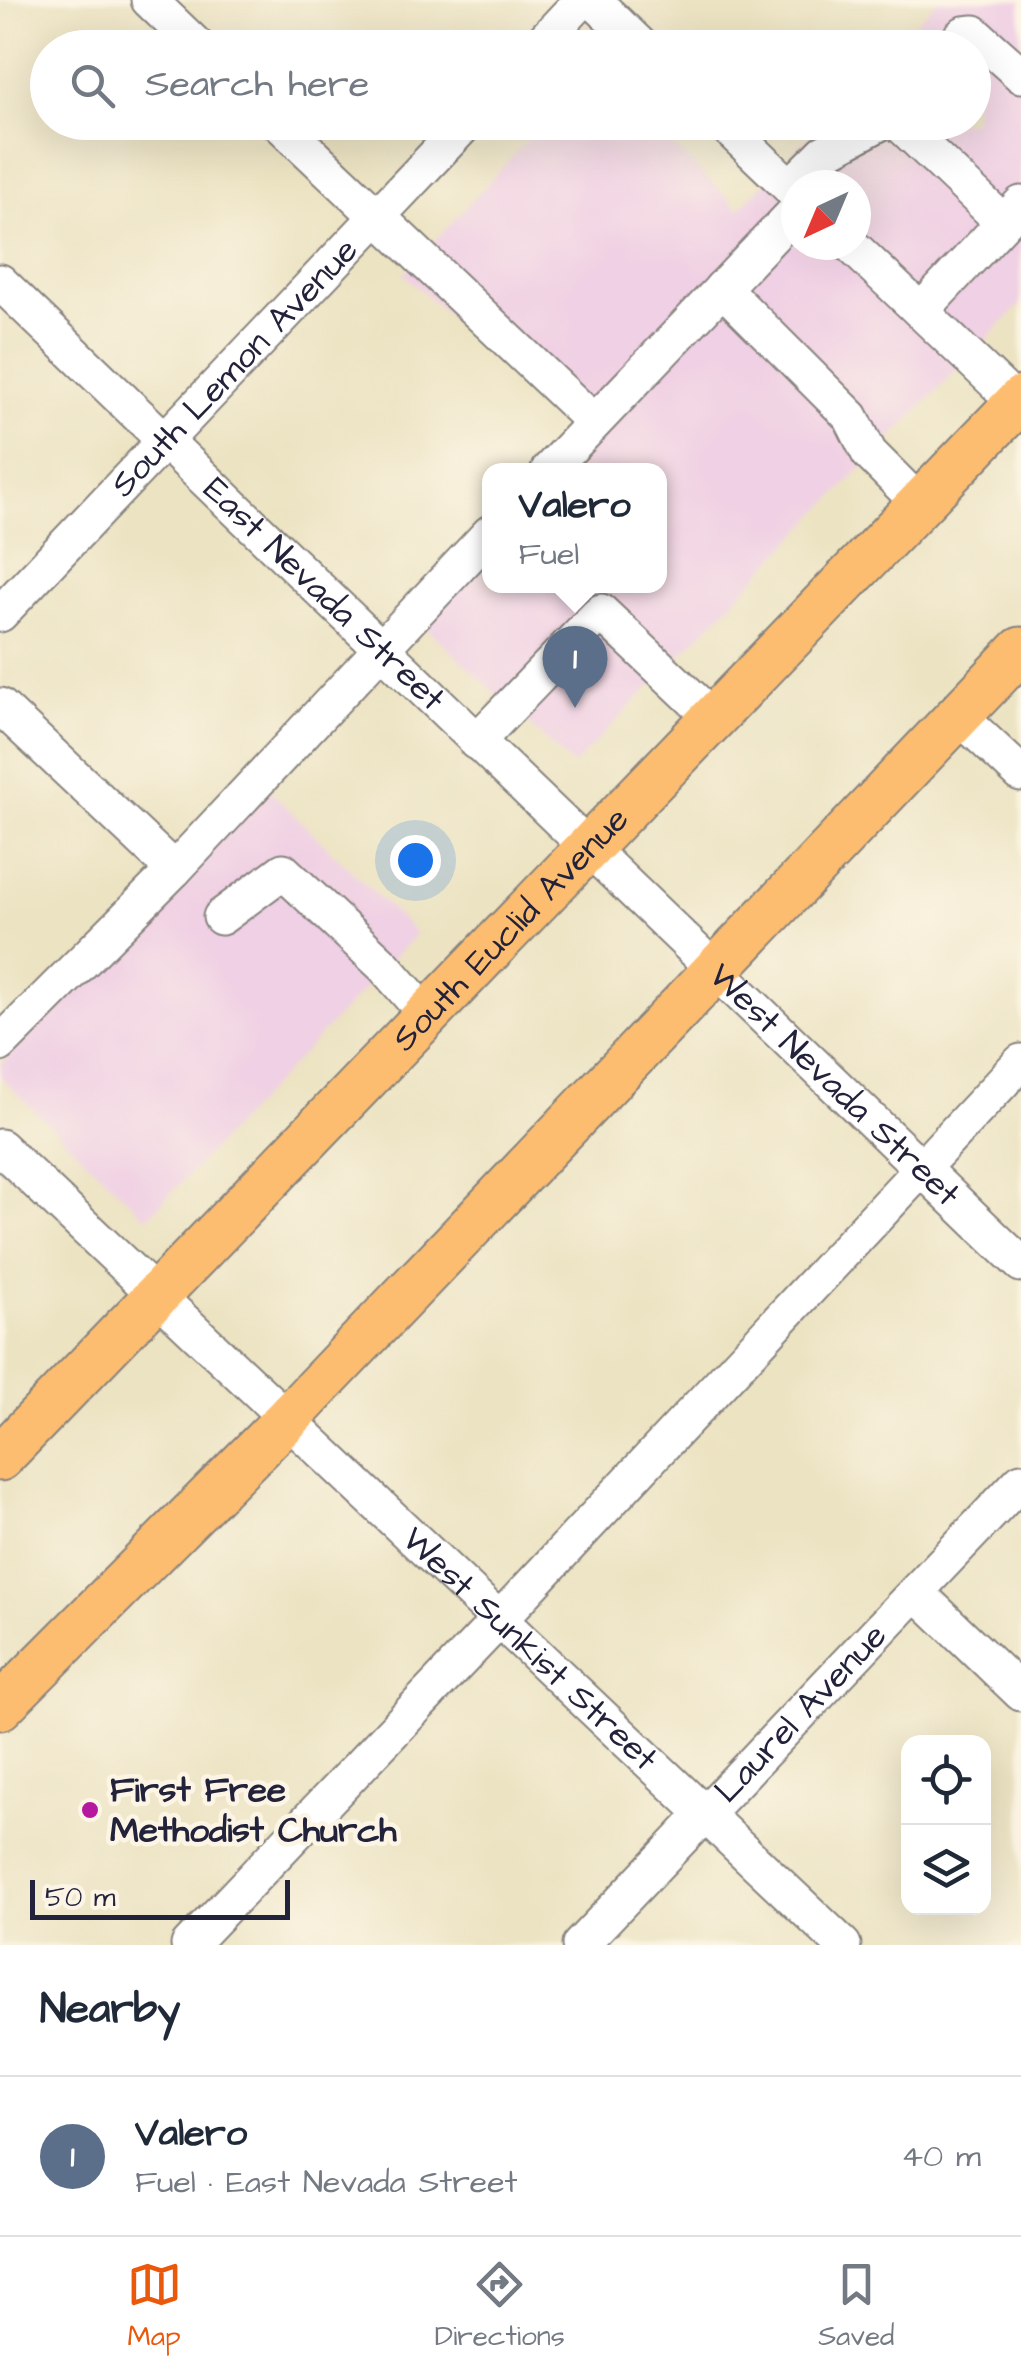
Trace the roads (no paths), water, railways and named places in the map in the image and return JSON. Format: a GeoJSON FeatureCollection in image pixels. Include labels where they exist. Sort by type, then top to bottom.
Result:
{"type":"FeatureCollection","features":[{"type":"Feature","properties":{"kind":"main road","name":"South Euclid Avenue"},"geometry":{"type":"LineString","coordinates":[[0,1458],[1019,401]]}},
{"type":"Feature","properties":{"kind":"main road"},"geometry":{"type":"LineString","coordinates":[[0,1707],[286,1420],[1021,650]]}},
{"type":"Feature","properties":{"kind":"street"},"geometry":{"type":"LineString","coordinates":[[149,0],[180,30]]}},
{"type":"Feature","properties":{"kind":"street"},"geometry":{"type":"LineString","coordinates":[[554,30],[582,0]]}},
{"type":"Feature","properties":{"kind":"street"},"geometry":{"type":"LineString","coordinates":[[593,0],[624,30]]}},
{"type":"Feature","properties":{"kind":"street"},"geometry":{"type":"LineString","coordinates":[[991,48],[1021,74]]}},
{"type":"Feature","properties":{"kind":"street"},"geometry":{"type":"LineString","coordinates":[[297,140],[594,422]]}},
{"type":"Feature","properties":{"kind":"street","name":"South Lemon Avenue"},"geometry":{"type":"LineString","coordinates":[[0,614],[450,140]]}},
{"type":"Feature","properties":{"kind":"street"},"geometry":{"type":"LineString","coordinates":[[739,140],[781,183]]}},
{"type":"Feature","properties":{"kind":"street"},"geometry":{"type":"LineString","coordinates":[[812,170],[824,153],[847,140]]}},
{"type":"Feature","properties":{"kind":"street"},"geometry":{"type":"LineString","coordinates":[[920,140],[1011,213],[920,311]]}},
{"type":"Feature","properties":{"kind":"street"},"geometry":{"type":"LineString","coordinates":[[556,463],[722,288],[781,213]]}},
{"type":"Feature","properties":{"kind":"street"},"geometry":{"type":"LineString","coordinates":[[867,260],[1019,401]]}},
{"type":"Feature","properties":{"kind":"street","name":"East Nevada Street"},"geometry":{"type":"LineString","coordinates":[[0,282],[647,907]]}},
{"type":"Feature","properties":{"kind":"street"},"geometry":{"type":"LineString","coordinates":[[722,288],[852,417],[870,453],[920,504]]}},
{"type":"Feature","properties":{"kind":"street"},"geometry":{"type":"LineString","coordinates":[[0,1044],[174,870],[482,542]]}},
{"type":"Feature","properties":{"kind":"street"},"geometry":{"type":"LineString","coordinates":[[476,742],[601,612],[713,718]]}},
{"type":"Feature","properties":{"kind":"street"},"geometry":{"type":"LineString","coordinates":[[0,706],[174,870]]}},
{"type":"Feature","properties":{"kind":"street"},"geometry":{"type":"LineString","coordinates":[[958,716],[1021,774]]}},
{"type":"Feature","properties":{"kind":"street"},"geometry":{"type":"LineString","coordinates":[[221,917],[283,871],[384,966],[426,1014]]}},
{"type":"Feature","properties":{"kind":"street","name":"West Nevada Street"},"geometry":{"type":"LineString","coordinates":[[647,907],[1021,1264]]}},
{"type":"Feature","properties":{"kind":"street"},"geometry":{"type":"LineString","coordinates":[[189,1945],[1021,1062]]}},
{"type":"Feature","properties":{"kind":"street","name":"West Sunkist Street"},"geometry":{"type":"LineString","coordinates":[[0,1147],[843,1945]]}},
{"type":"Feature","properties":{"kind":"street","name":"Laurel Avenue"},"geometry":{"type":"LineString","coordinates":[[580,1945],[1021,1481]]}},
{"type":"Feature","properties":{"kind":"street"},"geometry":{"type":"LineString","coordinates":[[916,1592],[1021,1693]]}},
{"type":"Feature","properties":{"kind":"place","name":"Valero"},"geometry":{"type":"Point","coordinates":[575,708]}},
{"type":"Feature","properties":{"kind":"place","name":"First Free Methodist Church"},"geometry":{"type":"Point","coordinates":[90,1810]}}]}
